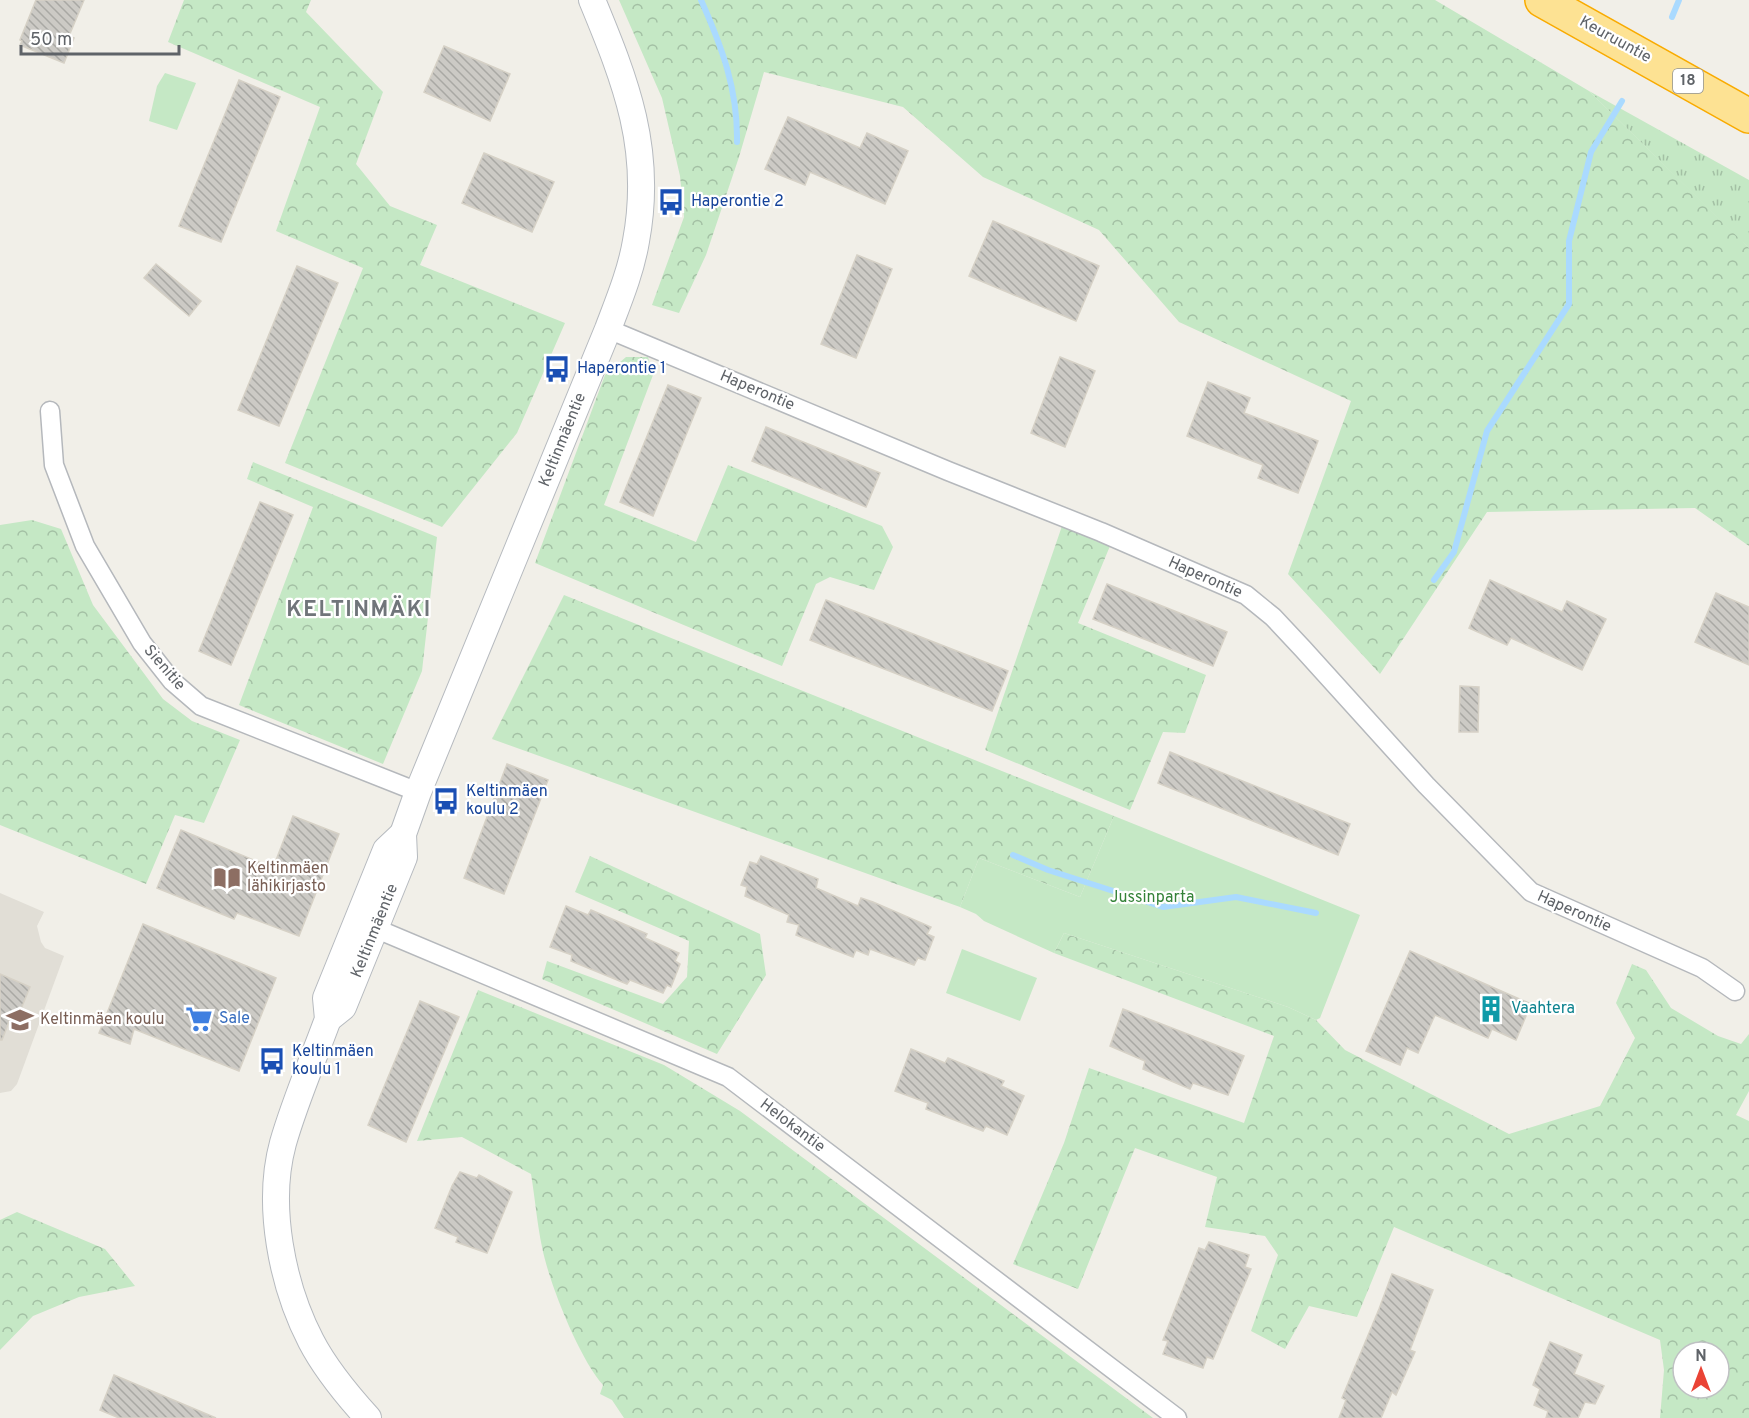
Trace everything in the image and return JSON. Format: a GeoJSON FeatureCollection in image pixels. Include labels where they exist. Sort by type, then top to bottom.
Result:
{"type":"FeatureCollection","features":[{"type":"Feature","properties":{"kind":"highway","name":"Keuruuntie"},"geometry":{"type":"LineString","coordinates":[[1542,0],[1749,116]]}},
{"type":"Feature","properties":{"kind":"highway"},"geometry":{"type":"LineString","coordinates":[[1628,47],[1749,100]]}},
{"type":"Feature","properties":{"kind":"main road","name":"Keltinmäentie"},"geometry":{"type":"LineString","coordinates":[[368,1418],[350,1398],[311,1342],[289,1288],[278,1240],[276,1195],[283,1144],[328,1018],[326,998],[366,924],[386,850],[403,834],[418,792],[608,328],[636,241],[641,188],[640,152],[635,117],[625,82],[592,0]]}},
{"type":"Feature","properties":{"kind":"street","name":"Haperontie"},"geometry":{"type":"LineString","coordinates":[[608,328],[1101,532],[1246,595],[1280,625],[1426,785],[1531,892],[1702,968],[1735,991]]}},
{"type":"Feature","properties":{"kind":"street","name":"Sienitie"},"geometry":{"type":"LineString","coordinates":[[50,411],[54,465],[85,546],[142,643],[172,681],[201,706],[418,792]]}},
{"type":"Feature","properties":{"kind":"street","name":"Helokantie"},"geometry":{"type":"LineString","coordinates":[[366,924],[728,1077],[1177,1418]]}},
{"type":"Feature","properties":{"kind":"shaded area","name":"Keltinmäen koulu"},"geometry":{"type":"Polygon","coordinates":[[[0,893],[44,912],[37,926],[41,942],[45,948],[64,956],[17,1084],[11,1091],[0,1093],[0,893]]]}},
{"type":"Feature","properties":{"kind":"green space"},"geometry":{"type":"Polygon","coordinates":[[[184,0],[311,0],[306,12],[383,92],[356,164],[390,206],[437,225],[420,265],[565,323],[517,433],[442,527],[285,463],[363,268],[276,231],[320,107],[168,42],[184,0]]]}},
{"type":"Feature","properties":{"kind":"green space"},"geometry":{"type":"Polygon","coordinates":[[[619,0],[1435,0],[1589,91],[1749,248],[1749,546],[1695,508],[1487,512],[1380,674],[1288,574],[1351,401],[1179,322],[1099,230],[983,177],[903,107],[764,72],[739,157],[706,255],[679,313],[652,305],[684,217],[680,176],[662,98],[619,0]]]}},
{"type":"Feature","properties":{"kind":"green space"},"geometry":{"type":"Polygon","coordinates":[[[165,73],[196,83],[177,130],[149,121],[157,86],[165,73]]]}},
{"type":"Feature","properties":{"kind":"green space"},"geometry":{"type":"Polygon","coordinates":[[[1589,91],[1749,180],[1749,248],[1739,239],[1589,91]]]}},
{"type":"Feature","properties":{"kind":"green space"},"geometry":{"type":"Polygon","coordinates":[[[626,357],[648,357],[653,375],[604,505],[696,542],[728,465],[882,526],[893,547],[874,590],[830,577],[816,584],[782,666],[535,563],[605,375],[626,357]]]}},
{"type":"Feature","properties":{"kind":"green space"},"geometry":{"type":"Polygon","coordinates":[[[253,462],[437,537],[422,671],[383,764],[239,705],[313,507],[247,479],[253,462]]]}},
{"type":"Feature","properties":{"kind":"green space"},"geometry":{"type":"Polygon","coordinates":[[[32,520],[61,529],[93,605],[163,699],[192,721],[240,740],[204,823],[175,815],[146,884],[0,825],[0,525],[32,520]]]}},
{"type":"Feature","properties":{"kind":"green space"},"geometry":{"type":"Polygon","coordinates":[[[1062,526],[1110,546],[1078,623],[1206,675],[1185,733],[1163,732],[1130,810],[985,750],[1062,526]]]}},
{"type":"Feature","properties":{"kind":"green space"},"geometry":{"type":"Polygon","coordinates":[[[564,595],[1114,816],[1080,897],[979,858],[960,907],[492,739],[564,595]]]}},
{"type":"Feature","properties":{"kind":"green space","name":"Jussinparta"},"geometry":{"type":"Polygon","coordinates":[[[1114,816],[1360,915],[1320,1018],[1316,1020],[1288,1007],[1064,933],[1054,953],[984,921],[976,914],[960,907],[979,858],[1080,897],[1114,816]]]}},
{"type":"Feature","properties":{"kind":"green space"},"geometry":{"type":"Polygon","coordinates":[[[590,856],[760,934],[766,975],[717,1054],[542,979],[547,961],[663,1004],[687,977],[689,941],[575,892],[590,856]]]}},
{"type":"Feature","properties":{"kind":"green space"},"geometry":{"type":"Polygon","coordinates":[[[1064,933],[1288,1007],[1316,1020],[1345,1050],[1509,1134],[1600,1106],[1635,1038],[1616,1003],[1632,964],[1646,970],[1671,1008],[1718,1036],[1741,1044],[1749,1034],[1749,1091],[1736,1115],[1749,1121],[1749,1418],[1660,1418],[1664,1370],[1660,1340],[1394,1227],[1357,1317],[1309,1306],[1285,1349],[1251,1331],[1278,1255],[1265,1236],[1205,1227],[1217,1177],[1135,1148],[1078,1289],[1013,1264],[1064,1143],[1089,1068],[1244,1123],[1274,1036],[1054,953],[1064,933]]]}},
{"type":"Feature","properties":{"kind":"green space"},"geometry":{"type":"Polygon","coordinates":[[[962,949],[1037,978],[1020,1021],[946,993],[962,949]]]}},
{"type":"Feature","properties":{"kind":"green space"},"geometry":{"type":"Polygon","coordinates":[[[478,990],[664,1065],[740,1111],[1153,1418],[624,1418],[612,1400],[600,1394],[603,1385],[584,1357],[558,1299],[542,1247],[531,1174],[462,1137],[417,1141],[478,990]]]}},
{"type":"Feature","properties":{"kind":"green space"},"geometry":{"type":"Polygon","coordinates":[[[17,1212],[105,1249],[135,1286],[79,1297],[33,1316],[0,1350],[0,1220],[17,1212]]]}},
{"type":"Feature","properties":{"kind":"building"},"geometry":{"type":"Polygon","coordinates":[[[36,0],[84,0],[69,36],[74,38],[64,63],[20,45],[36,0]]]}},
{"type":"Feature","properties":{"kind":"building"},"geometry":{"type":"Polygon","coordinates":[[[444,46],[510,74],[490,121],[424,92],[444,46]]]}},
{"type":"Feature","properties":{"kind":"building"},"geometry":{"type":"Polygon","coordinates":[[[239,80],[280,97],[221,242],[179,226],[239,80]]]}},
{"type":"Feature","properties":{"kind":"building"},"geometry":{"type":"Polygon","coordinates":[[[788,117],[860,148],[867,133],[908,151],[885,204],[810,172],[805,185],[765,169],[788,117]]]}},
{"type":"Feature","properties":{"kind":"building"},"geometry":{"type":"Polygon","coordinates":[[[484,153],[554,182],[532,232],[462,203],[484,153]]]}},
{"type":"Feature","properties":{"kind":"building"},"geometry":{"type":"Polygon","coordinates":[[[993,221],[1099,266],[1076,321],[969,276],[993,221]]]}},
{"type":"Feature","properties":{"kind":"building"},"geometry":{"type":"Polygon","coordinates":[[[857,255],[892,269],[856,358],[821,344],[857,255]]]}},
{"type":"Feature","properties":{"kind":"building"},"geometry":{"type":"Polygon","coordinates":[[[156,264],[201,301],[189,316],[144,278],[156,264]]]}},
{"type":"Feature","properties":{"kind":"building"},"geometry":{"type":"Polygon","coordinates":[[[297,266],[338,283],[279,426],[238,410],[297,266]]]}},
{"type":"Feature","properties":{"kind":"building"},"geometry":{"type":"Polygon","coordinates":[[[1060,357],[1095,371],[1065,447],[1031,433],[1060,357]]]}},
{"type":"Feature","properties":{"kind":"building"},"geometry":{"type":"Polygon","coordinates":[[[1208,382],[1250,398],[1244,413],[1318,441],[1298,493],[1258,478],[1263,465],[1187,436],[1208,382]]]}},
{"type":"Feature","properties":{"kind":"building"},"geometry":{"type":"Polygon","coordinates":[[[668,385],[701,398],[653,516],[620,502],[668,385]]]}},
{"type":"Feature","properties":{"kind":"building"},"geometry":{"type":"Polygon","coordinates":[[[766,427],[880,473],[866,507],[752,461],[766,427]]]}},
{"type":"Feature","properties":{"kind":"building"},"geometry":{"type":"Polygon","coordinates":[[[260,502],[293,515],[231,665],[199,651],[260,502]]]}},
{"type":"Feature","properties":{"kind":"building"},"geometry":{"type":"Polygon","coordinates":[[[1490,580],[1562,612],[1567,601],[1606,619],[1582,670],[1511,638],[1507,645],[1469,628],[1490,580]]]}},
{"type":"Feature","properties":{"kind":"building"},"geometry":{"type":"Polygon","coordinates":[[[1107,584],[1227,632],[1213,666],[1093,619],[1107,584]]]}},
{"type":"Feature","properties":{"kind":"building"},"geometry":{"type":"Polygon","coordinates":[[[1716,593],[1749,607],[1749,665],[1695,642],[1716,593]]]}},
{"type":"Feature","properties":{"kind":"building"},"geometry":{"type":"Polygon","coordinates":[[[826,600],[1008,671],[992,711],[810,640],[826,600]]]}},
{"type":"Feature","properties":{"kind":"building"},"geometry":{"type":"Polygon","coordinates":[[[1460,686],[1479,687],[1478,732],[1459,732],[1460,686]]]}},
{"type":"Feature","properties":{"kind":"building"},"geometry":{"type":"Polygon","coordinates":[[[1170,752],[1350,824],[1338,855],[1158,783],[1170,752]]]}},
{"type":"Feature","properties":{"kind":"building"},"geometry":{"type":"Polygon","coordinates":[[[507,764],[548,780],[504,894],[464,878],[507,764]]]}},
{"type":"Feature","properties":{"kind":"building"},"geometry":{"type":"Polygon","coordinates":[[[293,816],[339,834],[299,936],[237,913],[234,919],[157,888],[181,830],[273,868],[293,816]]]}},
{"type":"Feature","properties":{"kind":"building"},"geometry":{"type":"Polygon","coordinates":[[[761,856],[818,879],[816,888],[858,906],[861,898],[931,927],[927,934],[934,937],[925,960],[918,958],[914,965],[870,949],[868,955],[856,950],[853,957],[796,935],[799,925],[787,922],[789,915],[745,896],[747,887],[741,885],[750,862],[757,864],[761,856]]]}},
{"type":"Feature","properties":{"kind":"building"},"geometry":{"type":"Polygon","coordinates":[[[566,906],[588,915],[591,910],[647,934],[645,938],[679,953],[675,961],[680,964],[671,987],[667,985],[663,993],[630,980],[627,984],[571,961],[572,955],[550,947],[566,906]]]}},
{"type":"Feature","properties":{"kind":"building"},"geometry":{"type":"Polygon","coordinates":[[[143,924],[276,978],[239,1071],[134,1029],[130,1044],[99,1033],[143,924]]]}},
{"type":"Feature","properties":{"kind":"building","name":"Vaahtera"},"geometry":{"type":"Polygon","coordinates":[[[1410,951],[1531,1004],[1516,1040],[1492,1029],[1488,1038],[1435,1015],[1418,1053],[1407,1048],[1400,1065],[1366,1051],[1410,951]]]}},
{"type":"Feature","properties":{"kind":"building","name":"Keltinmäen koulu"},"geometry":{"type":"Polygon","coordinates":[[[0,974],[30,987],[19,1014],[13,1011],[2,1040],[0,1040],[0,974]]]}},
{"type":"Feature","properties":{"kind":"building"},"geometry":{"type":"Polygon","coordinates":[[[420,1001],[459,1017],[406,1142],[368,1125],[420,1001]]]}},
{"type":"Feature","properties":{"kind":"building"},"geometry":{"type":"Polygon","coordinates":[[[1123,1009],[1244,1056],[1228,1095],[1193,1083],[1190,1089],[1143,1069],[1145,1061],[1110,1046],[1123,1009]]]}},
{"type":"Feature","properties":{"kind":"building"},"geometry":{"type":"Polygon","coordinates":[[[911,1049],[945,1063],[948,1058],[1004,1081],[1001,1086],[1024,1096],[1007,1135],[986,1126],[983,1131],[926,1109],[928,1103],[895,1091],[911,1049]]]}},
{"type":"Feature","properties":{"kind":"building"},"geometry":{"type":"Polygon","coordinates":[[[460,1172],[477,1178],[479,1175],[512,1192],[487,1253],[456,1242],[458,1237],[435,1228],[460,1172]]]}},
{"type":"Feature","properties":{"kind":"building"},"geometry":{"type":"Polygon","coordinates":[[[1209,1242],[1249,1255],[1245,1267],[1251,1269],[1213,1359],[1207,1357],[1203,1368],[1163,1354],[1168,1341],[1163,1340],[1199,1248],[1205,1250],[1209,1242]]]}},
{"type":"Feature","properties":{"kind":"building"},"geometry":{"type":"Polygon","coordinates":[[[1392,1274],[1433,1290],[1410,1350],[1415,1352],[1396,1395],[1392,1392],[1381,1418],[1339,1418],[1346,1400],[1342,1398],[1392,1274]]]}},
{"type":"Feature","properties":{"kind":"building"},"geometry":{"type":"Polygon","coordinates":[[[1550,1342],[1582,1355],[1574,1374],[1604,1386],[1595,1404],[1585,1402],[1578,1418],[1546,1418],[1548,1411],[1534,1405],[1540,1389],[1533,1385],[1550,1342]]]}},
{"type":"Feature","properties":{"kind":"building"},"geometry":{"type":"Polygon","coordinates":[[[114,1375],[216,1418],[119,1418],[100,1410],[114,1375]]]}},
{"type":"Feature","properties":{"kind":"waterway"},"geometry":{"type":"LineString","coordinates":[[701,0],[716,35],[732,87],[737,142]]}},
{"type":"Feature","properties":{"kind":"waterway"},"geometry":{"type":"LineString","coordinates":[[1672,17],[1679,0]]}},
{"type":"Feature","properties":{"kind":"waterway"},"geometry":{"type":"LineString","coordinates":[[1434,580],[1454,552],[1487,431],[1569,304],[1569,241],[1591,152],[1622,101]]}},
{"type":"Feature","properties":{"kind":"waterway"},"geometry":{"type":"LineString","coordinates":[[1013,855],[1048,870],[1163,907],[1236,897],[1316,913]]}},
{"type":"Feature","properties":{"kind":"place","name":"Haperontie 2"},"geometry":{"type":"Point","coordinates":[671,202]}},
{"type":"Feature","properties":{"kind":"place","name":"Haperontie 1"},"geometry":{"type":"Point","coordinates":[557,369]}},
{"type":"Feature","properties":{"kind":"place","name":"Keltinmäen koulu 2"},"geometry":{"type":"Point","coordinates":[446,801]}},
{"type":"Feature","properties":{"kind":"place","name":"Keltinmäen lähikirjasto"},"geometry":{"type":"Point","coordinates":[227,878]}},
{"type":"Feature","properties":{"kind":"place","name":"Vaahtera"},"geometry":{"type":"Point","coordinates":[1491,1009]}},
{"type":"Feature","properties":{"kind":"place","name":"Sale"},"geometry":{"type":"Point","coordinates":[199,1019]}},
{"type":"Feature","properties":{"kind":"place","name":"Keltinmäen koulu"},"geometry":{"type":"Point","coordinates":[20,1020]}},
{"type":"Feature","properties":{"kind":"place","name":"Keltinmäen koulu 1"},"geometry":{"type":"Point","coordinates":[272,1061]}},
{"type":"Feature","properties":{"kind":"district","name":"KELTINMÄKI"},"geometry":{"type":"Point","coordinates":[359,610]}}]}
